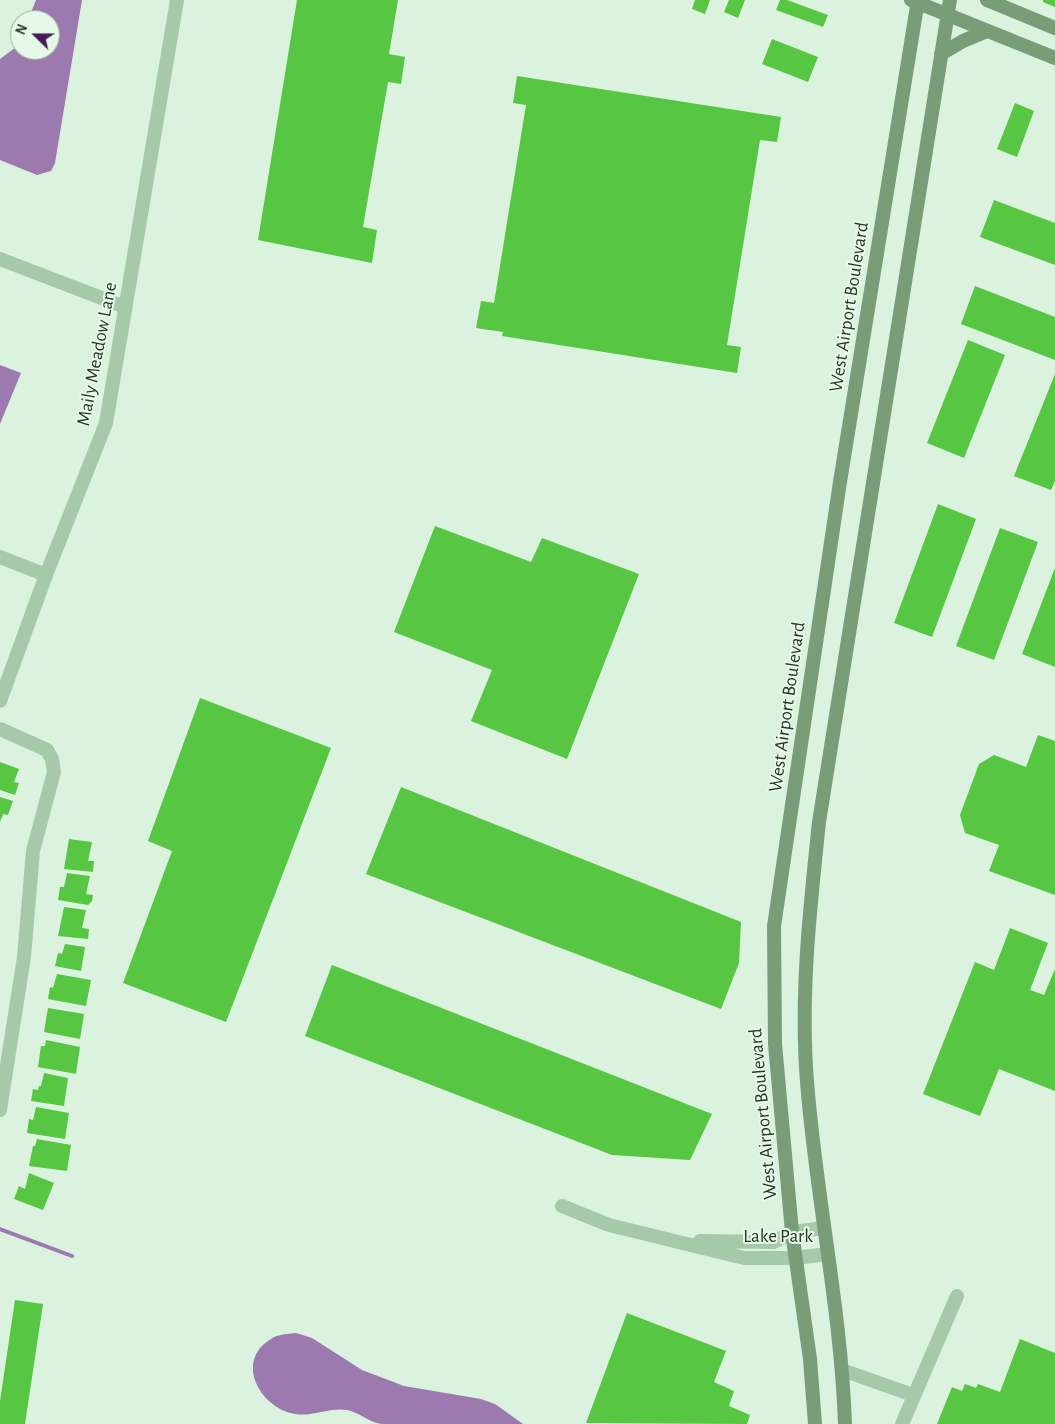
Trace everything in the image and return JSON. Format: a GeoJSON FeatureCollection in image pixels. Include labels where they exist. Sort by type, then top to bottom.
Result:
{"type":"FeatureCollection","features":[{"type":"Feature","properties":{"kind":"main road"},"geometry":{"type":"LineString","coordinates":[[845,1424],[842,1370],[807,1082],[804,1018],[809,920],[821,813],[950,0]]}},
{"type":"Feature","properties":{"kind":"main road"},"geometry":{"type":"LineString","coordinates":[[987,0],[1055,28]]}},
{"type":"Feature","properties":{"kind":"main road"},"geometry":{"type":"LineString","coordinates":[[915,1],[1055,58]]}},
{"type":"Feature","properties":{"kind":"main road","name":"West Airport Boulevard"},"geometry":{"type":"LineString","coordinates":[[815,1424],[810,1359],[792,1232],[775,1044],[774,926],[838,491],[915,1]]}},
{"type":"Feature","properties":{"kind":"main road"},"geometry":{"type":"LineString","coordinates":[[941,54],[963,41],[987,31]]}},
{"type":"Feature","properties":{"kind":"street","name":"Maily Meadow Lane"},"geometry":{"type":"LineString","coordinates":[[0,701],[46,574],[106,423],[176,0]]}},
{"type":"Feature","properties":{"kind":"street"},"geometry":{"type":"LineString","coordinates":[[0,259],[125,307]]}},
{"type":"Feature","properties":{"kind":"street"},"geometry":{"type":"LineString","coordinates":[[0,557],[46,574]]}},
{"type":"Feature","properties":{"kind":"street"},"geometry":{"type":"LineString","coordinates":[[0,729],[43,747],[50,754],[54,772],[33,851],[24,957],[0,1110]]}},
{"type":"Feature","properties":{"kind":"street","name":"Lake Park"},"geometry":{"type":"LineString","coordinates":[[562,1206],[609,1225],[744,1258],[795,1258],[828,1254]]}},
{"type":"Feature","properties":{"kind":"street","name":"Lake Park"},"geometry":{"type":"LineString","coordinates":[[671,1241],[774,1242],[792,1232],[824,1228]]}},
{"type":"Feature","properties":{"kind":"street"},"geometry":{"type":"LineString","coordinates":[[902,1424],[957,1296]]}},
{"type":"Feature","properties":{"kind":"street"},"geometry":{"type":"LineString","coordinates":[[842,1370],[913,1395]]}},
{"type":"Feature","properties":{"kind":"shaded area"},"geometry":{"type":"Polygon","coordinates":[[[36,0],[82,0],[55,163],[51,171],[37,175],[0,160],[0,59],[10,52],[10,60],[60,60],[60,10],[32,10],[36,0]]]}},
{"type":"Feature","properties":{"kind":"shaded area"},"geometry":{"type":"Polygon","coordinates":[[[0,365],[21,373],[0,424],[0,365]]]}},
{"type":"Feature","properties":{"kind":"shaded area"},"geometry":{"type":"Polygon","coordinates":[[[296,1333],[312,1338],[362,1370],[404,1386],[481,1399],[495,1404],[523,1424],[382,1424],[373,1422],[356,1413],[340,1409],[302,1415],[282,1410],[271,1403],[262,1393],[253,1371],[254,1359],[260,1348],[274,1337],[296,1333]]]}},
{"type":"Feature","properties":{"kind":"building"},"geometry":{"type":"Polygon","coordinates":[[[297,0],[398,0],[389,54],[405,57],[401,84],[388,82],[363,227],[377,230],[372,263],[258,240],[297,0]]]}},
{"type":"Feature","properties":{"kind":"building"},"geometry":{"type":"Polygon","coordinates":[[[695,0],[710,0],[705,14],[692,9],[695,0]]]}},
{"type":"Feature","properties":{"kind":"building"},"geometry":{"type":"Polygon","coordinates":[[[729,0],[745,0],[738,18],[724,12],[729,0]]]}},
{"type":"Feature","properties":{"kind":"building"},"geometry":{"type":"Polygon","coordinates":[[[780,0],[787,0],[828,15],[823,27],[776,10],[780,0]]]}},
{"type":"Feature","properties":{"kind":"building"},"geometry":{"type":"Polygon","coordinates":[[[1043,0],[1055,0],[1055,7],[1043,2],[1043,0]]]}},
{"type":"Feature","properties":{"kind":"building"},"geometry":{"type":"Polygon","coordinates":[[[772,39],[818,57],[808,82],[762,64],[772,39]]]}},
{"type":"Feature","properties":{"kind":"building"},"geometry":{"type":"Polygon","coordinates":[[[517,76],[781,117],[777,142],[760,140],[727,345],[741,347],[737,373],[502,336],[503,332],[476,328],[481,301],[494,303],[526,105],[513,103],[517,76]]]}},
{"type":"Feature","properties":{"kind":"building"},"geometry":{"type":"Polygon","coordinates":[[[1015,103],[1034,111],[1017,157],[997,149],[1015,103]]]}},
{"type":"Feature","properties":{"kind":"building"},"geometry":{"type":"Polygon","coordinates":[[[994,200],[1055,223],[1055,265],[980,237],[994,200]]]}},
{"type":"Feature","properties":{"kind":"building"},"geometry":{"type":"Polygon","coordinates":[[[975,286],[1055,317],[1055,360],[961,324],[975,286]]]}},
{"type":"Feature","properties":{"kind":"building"},"geometry":{"type":"Polygon","coordinates":[[[968,340],[1005,355],[964,458],[927,443],[968,340]]]}},
{"type":"Feature","properties":{"kind":"building"},"geometry":{"type":"Polygon","coordinates":[[[1055,374],[1055,481],[1051,490],[1014,476],[1055,374]]]}},
{"type":"Feature","properties":{"kind":"building"},"geometry":{"type":"Polygon","coordinates":[[[938,504],[976,519],[932,637],[894,623],[938,504]]]}},
{"type":"Feature","properties":{"kind":"building"},"geometry":{"type":"Polygon","coordinates":[[[435,526],[531,562],[542,538],[639,574],[567,759],[471,721],[492,670],[394,632],[435,526]]]}},
{"type":"Feature","properties":{"kind":"building"},"geometry":{"type":"Polygon","coordinates":[[[1000,528],[1038,542],[994,660],[956,646],[1000,528]]]}},
{"type":"Feature","properties":{"kind":"building"},"geometry":{"type":"Polygon","coordinates":[[[1055,568],[1055,667],[1022,654],[1055,568]]]}},
{"type":"Feature","properties":{"kind":"building"},"geometry":{"type":"Polygon","coordinates":[[[200,698],[331,748],[226,1022],[123,983],[172,851],[148,841],[200,698]]]}},
{"type":"Feature","properties":{"kind":"building"},"geometry":{"type":"Polygon","coordinates":[[[1038,735],[1055,741],[1055,895],[989,871],[999,845],[965,833],[960,815],[979,764],[994,755],[1026,767],[1038,735]]]}},
{"type":"Feature","properties":{"kind":"building"},"geometry":{"type":"Polygon","coordinates":[[[0,762],[19,769],[14,782],[19,783],[15,795],[0,790],[0,762]]]}},
{"type":"Feature","properties":{"kind":"building"},"geometry":{"type":"Polygon","coordinates":[[[401,787],[741,922],[739,963],[721,1009],[366,874],[401,787]]]}},
{"type":"Feature","properties":{"kind":"building"},"geometry":{"type":"Polygon","coordinates":[[[0,797],[13,801],[8,815],[3,814],[0,822],[0,797]]]}},
{"type":"Feature","properties":{"kind":"building"},"geometry":{"type":"Polygon","coordinates":[[[69,839],[92,842],[88,861],[94,861],[93,872],[64,869],[69,839]]]}},
{"type":"Feature","properties":{"kind":"building"},"geometry":{"type":"Polygon","coordinates":[[[67,873],[90,876],[86,894],[93,895],[92,901],[88,905],[58,900],[60,887],[64,887],[67,873]]]}},
{"type":"Feature","properties":{"kind":"building"},"geometry":{"type":"Polygon","coordinates":[[[64,907],[86,910],[82,928],[89,929],[88,939],[58,936],[64,907]]]}},
{"type":"Feature","properties":{"kind":"building"},"geometry":{"type":"Polygon","coordinates":[[[1010,928],[1048,943],[1030,990],[1044,995],[1055,969],[1055,1091],[999,1069],[980,1116],[923,1094],[975,962],[994,970],[1010,928]]]}},
{"type":"Feature","properties":{"kind":"building"},"geometry":{"type":"Polygon","coordinates":[[[65,944],[85,947],[81,971],[55,966],[58,953],[62,954],[65,944]]]}},
{"type":"Feature","properties":{"kind":"building"},"geometry":{"type":"Polygon","coordinates":[[[332,965],[712,1114],[690,1160],[612,1155],[305,1036],[332,965]]]}},
{"type":"Feature","properties":{"kind":"building"},"geometry":{"type":"Polygon","coordinates":[[[57,974],[91,980],[86,1006],[48,999],[50,987],[53,988],[57,974]]]}},
{"type":"Feature","properties":{"kind":"building"},"geometry":{"type":"Polygon","coordinates":[[[48,1008],[84,1014],[80,1039],[44,1032],[48,1008]]]}},
{"type":"Feature","properties":{"kind":"building"},"geometry":{"type":"Polygon","coordinates":[[[46,1040],[80,1047],[76,1074],[38,1067],[41,1046],[45,1046],[46,1040]]]}},
{"type":"Feature","properties":{"kind":"building"},"geometry":{"type":"Polygon","coordinates":[[[44,1073],[68,1078],[64,1106],[31,1101],[33,1089],[38,1090],[39,1086],[41,1086],[44,1073]]]}},
{"type":"Feature","properties":{"kind":"building"},"geometry":{"type":"Polygon","coordinates":[[[36,1107],[69,1113],[65,1139],[27,1133],[29,1119],[33,1120],[36,1107]]]}},
{"type":"Feature","properties":{"kind":"building"},"geometry":{"type":"Polygon","coordinates":[[[37,1139],[71,1145],[67,1171],[29,1166],[33,1146],[35,1146],[37,1139]]]}},
{"type":"Feature","properties":{"kind":"building"},"geometry":{"type":"Polygon","coordinates":[[[29,1173],[54,1183],[43,1210],[14,1199],[19,1186],[25,1189],[29,1173]]]}},
{"type":"Feature","properties":{"kind":"building"},"geometry":{"type":"Polygon","coordinates":[[[15,1300],[43,1304],[25,1424],[0,1424],[0,1401],[15,1300]]]}},
{"type":"Feature","properties":{"kind":"building"},"geometry":{"type":"Polygon","coordinates":[[[627,1313],[726,1351],[714,1382],[734,1391],[729,1406],[750,1415],[747,1424],[586,1423],[627,1313]]]}},
{"type":"Feature","properties":{"kind":"building"},"geometry":{"type":"Polygon","coordinates":[[[1020,1339],[1055,1353],[1055,1424],[937,1424],[952,1387],[962,1391],[965,1384],[976,1388],[978,1384],[1000,1392],[1020,1339]]]}},
{"type":"Feature","properties":{"kind":"waterway"},"geometry":{"type":"LineString","coordinates":[[0,1229],[72,1256]]}}]}
